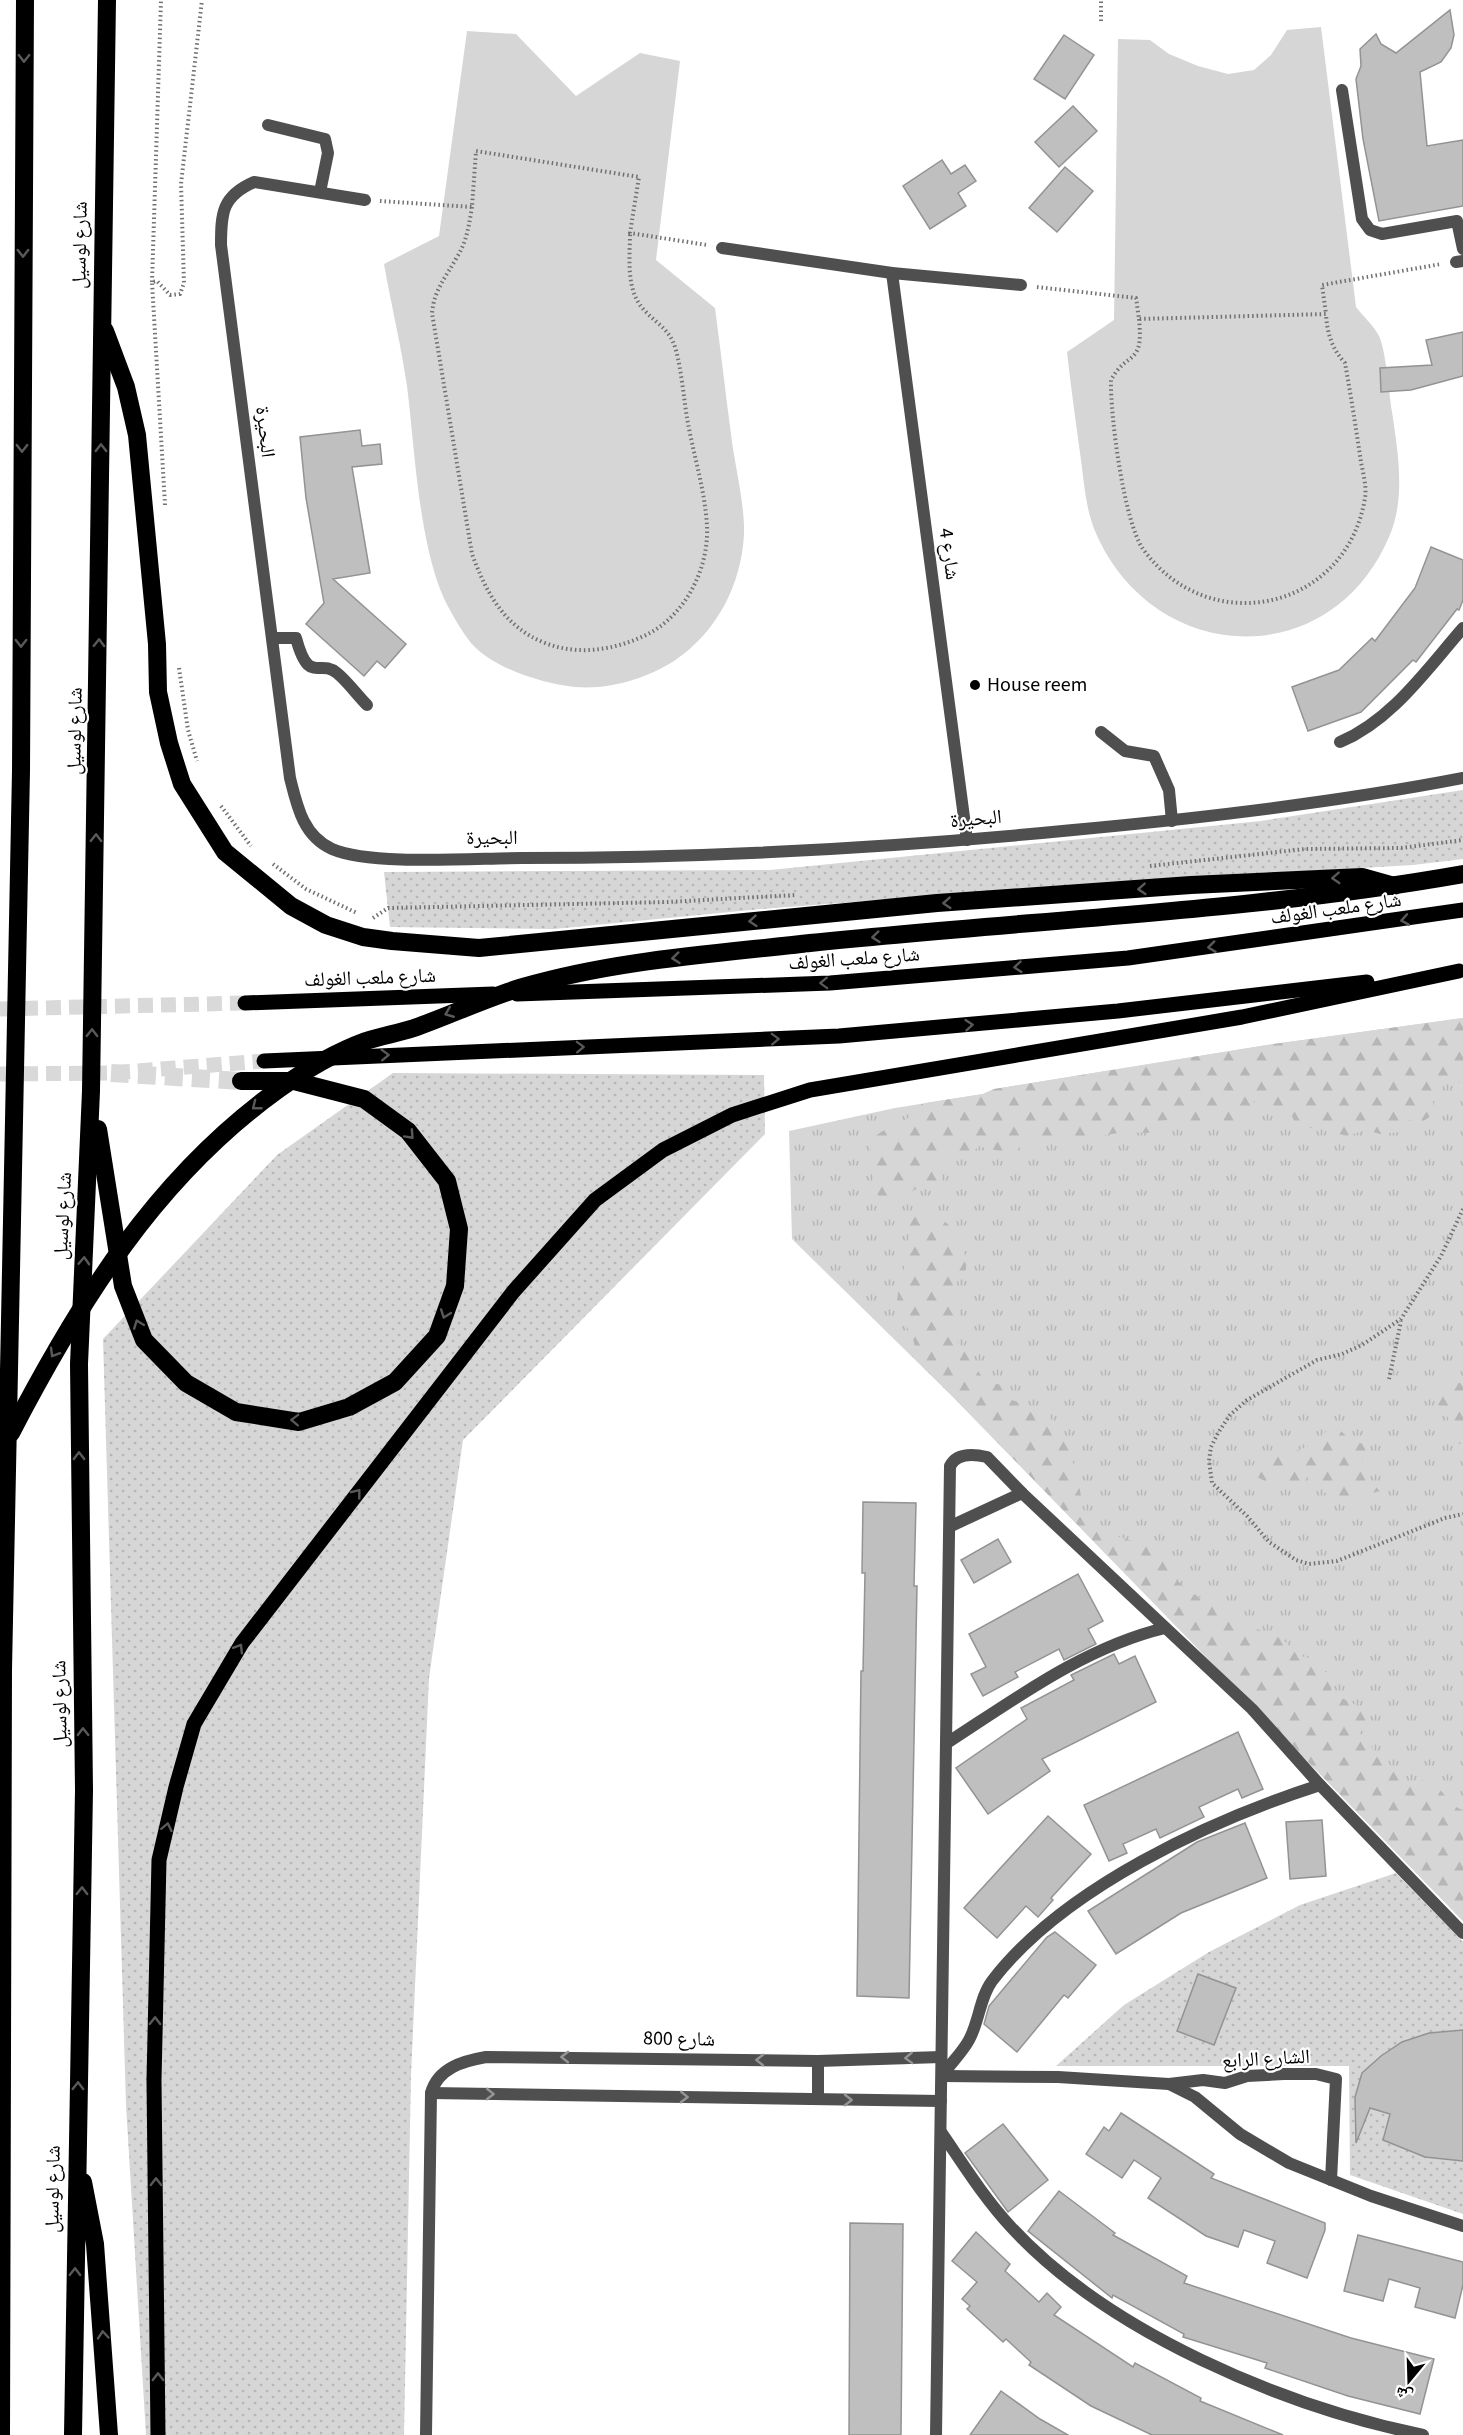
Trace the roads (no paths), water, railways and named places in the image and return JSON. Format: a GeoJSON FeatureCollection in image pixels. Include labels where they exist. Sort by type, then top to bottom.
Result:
{"type":"FeatureCollection","features":[{"type":"Feature","properties":{"kind":"highway"},"geometry":{"type":"LineString","coordinates":[[1,2435],[3,1670],[21,771],[24,0]]}},
{"type":"Feature","properties":{"kind":"highway","name":"شارع لوسيل"},"geometry":{"type":"LineString","coordinates":[[73,2435],[76,2145],[84,1790],[79,1364],[92,1091],[107,0]]}},
{"type":"Feature","properties":{"kind":"highway"},"geometry":{"type":"LineString","coordinates":[[101,319],[126,387],[137,435],[157,644],[158,692],[169,743],[182,784],[225,852],[291,906],[326,925],[363,937],[479,948],[925,904],[1191,885],[1362,877],[1394,885]]}},
{"type":"Feature","properties":{"kind":"highway"},"geometry":{"type":"LineString","coordinates":[[0,1460],[40,1377],[100,1276],[139,1222],[246,1114],[280,1088],[322,1062],[362,1042],[413,1028],[524,987],[656,960],[838,940],[1272,901],[1463,874]]}},
{"type":"Feature","properties":{"kind":"highway"},"geometry":{"type":"LineString","coordinates":[[92,1091],[123,1286],[144,1340],[186,1383],[236,1412],[299,1422],[349,1407],[395,1382],[437,1336],[455,1286],[459,1228],[447,1182],[408,1131],[364,1099],[294,1081],[241,1081]]}},
{"type":"Feature","properties":{"kind":"highway"},"geometry":{"type":"LineString","coordinates":[[0,1645],[3,1670]]}},
{"type":"Feature","properties":{"kind":"highway"},"geometry":{"type":"LineString","coordinates":[[76,2145],[95,2244],[109,2435]]}},
{"type":"Feature","properties":{"kind":"main road","name":"شارع ملعب الغولف"},"geometry":{"type":"LineString","coordinates":[[245,1003],[842,982],[1128,958],[1463,910]]}},
{"type":"Feature","properties":{"kind":"main road"},"geometry":{"type":"LineString","coordinates":[[264,1060],[839,1036],[1118,1011],[1461,970]]}},
{"type":"Feature","properties":{"kind":"main road"},"geometry":{"type":"LineString","coordinates":[[158,2435],[154,2080],[159,1860],[194,1724],[242,1643],[442,1383],[535,1267],[595,1200],[663,1150],[732,1115],[799,1093],[974,1061],[1242,1017],[1461,970]]}},
{"type":"Feature","properties":{"kind":"street"},"geometry":{"type":"LineString","coordinates":[[1342,90],[1362,219],[1370,230],[1382,234],[1460,221],[1463,249]]}},
{"type":"Feature","properties":{"kind":"street"},"geometry":{"type":"LineString","coordinates":[[268,124],[325,139],[328,153],[320,192]]}},
{"type":"Feature","properties":{"kind":"street","name":"البحيرة"},"geometry":{"type":"LineString","coordinates":[[365,200],[254,182],[238,189],[227,202],[221,217],[221,245],[290,778],[306,827],[318,840],[333,849],[363,856],[397,858],[561,858],[811,850],[967,840],[1172,821],[1463,778]]}},
{"type":"Feature","properties":{"kind":"street"},"geometry":{"type":"LineString","coordinates":[[722,248],[892,273],[1021,285]]}},
{"type":"Feature","properties":{"kind":"street","name":"شارع 4"},"geometry":{"type":"LineString","coordinates":[[892,273],[967,840]]}},
{"type":"Feature","properties":{"kind":"street"},"geometry":{"type":"LineString","coordinates":[[1340,742],[1358,734],[1399,700],[1463,628]]}},
{"type":"Feature","properties":{"kind":"street"},"geometry":{"type":"LineString","coordinates":[[272,638],[296,638],[305,663],[315,670],[337,673],[367,705]]}},
{"type":"Feature","properties":{"kind":"street"},"geometry":{"type":"LineString","coordinates":[[1101,732],[1125,751],[1154,756],[1169,790],[1172,821]]}},
{"type":"Feature","properties":{"kind":"street"},"geometry":{"type":"LineString","coordinates":[[936,2435],[948,1743],[950,1466],[953,1461],[963,1455],[987,1457],[1164,1628],[1252,1708],[1320,1785],[1463,1933]]}},
{"type":"Feature","properties":{"kind":"street"},"geometry":{"type":"LineString","coordinates":[[951,1527],[1022,1493]]}},
{"type":"Feature","properties":{"kind":"street"},"geometry":{"type":"LineString","coordinates":[[948,1743],[1042,1682],[1135,1635],[1164,1628]]}},
{"type":"Feature","properties":{"kind":"street"},"geometry":{"type":"LineString","coordinates":[[942,2076],[969,2040],[990,1983],[1021,1945],[1130,1867],[1174,1844],[1320,1785]]}},
{"type":"Feature","properties":{"kind":"street","name":"شارع 800"},"geometry":{"type":"LineString","coordinates":[[431,2093],[433,2085],[446,2071],[468,2060],[486,2057],[818,2061],[941,2057]]}},
{"type":"Feature","properties":{"kind":"street"},"geometry":{"type":"LineString","coordinates":[[818,2061],[818,2099]]}},
{"type":"Feature","properties":{"kind":"street","name":"الشارع الرابع"},"geometry":{"type":"LineString","coordinates":[[942,2076],[1058,2077],[1169,2084],[1203,2080],[1225,2083],[1247,2076],[1284,2074],[1316,2074],[1336,2079],[1331,2180]]}},
{"type":"Feature","properties":{"kind":"street","name":"الشارع الرابع"},"geometry":{"type":"LineString","coordinates":[[1169,2084],[1195,2097],[1240,2134],[1289,2163],[1401,2207],[1463,2226]]}},
{"type":"Feature","properties":{"kind":"street"},"geometry":{"type":"LineString","coordinates":[[426,2435],[431,2093],[941,2101]]}},
{"type":"Feature","properties":{"kind":"street"},"geometry":{"type":"LineString","coordinates":[[941,2132],[971,2177],[1011,2227],[1065,2276],[1131,2321],[1198,2358],[1292,2399],[1365,2423],[1423,2435]]}},
{"type":"Feature","properties":{"kind":"tunnel"},"geometry":{"type":"LineString","coordinates":[[0,1009],[245,1003]]}},
{"type":"Feature","properties":{"kind":"tunnel"},"geometry":{"type":"LineString","coordinates":[[0,1074],[111,1073],[264,1061]]}},
{"type":"Feature","properties":{"kind":"tunnel"},"geometry":{"type":"LineString","coordinates":[[111,1073],[241,1081]]}},
{"type":"Feature","properties":{"kind":"place","name":"House reem"},"geometry":{"type":"Point","coordinates":[975,685]}}]}
